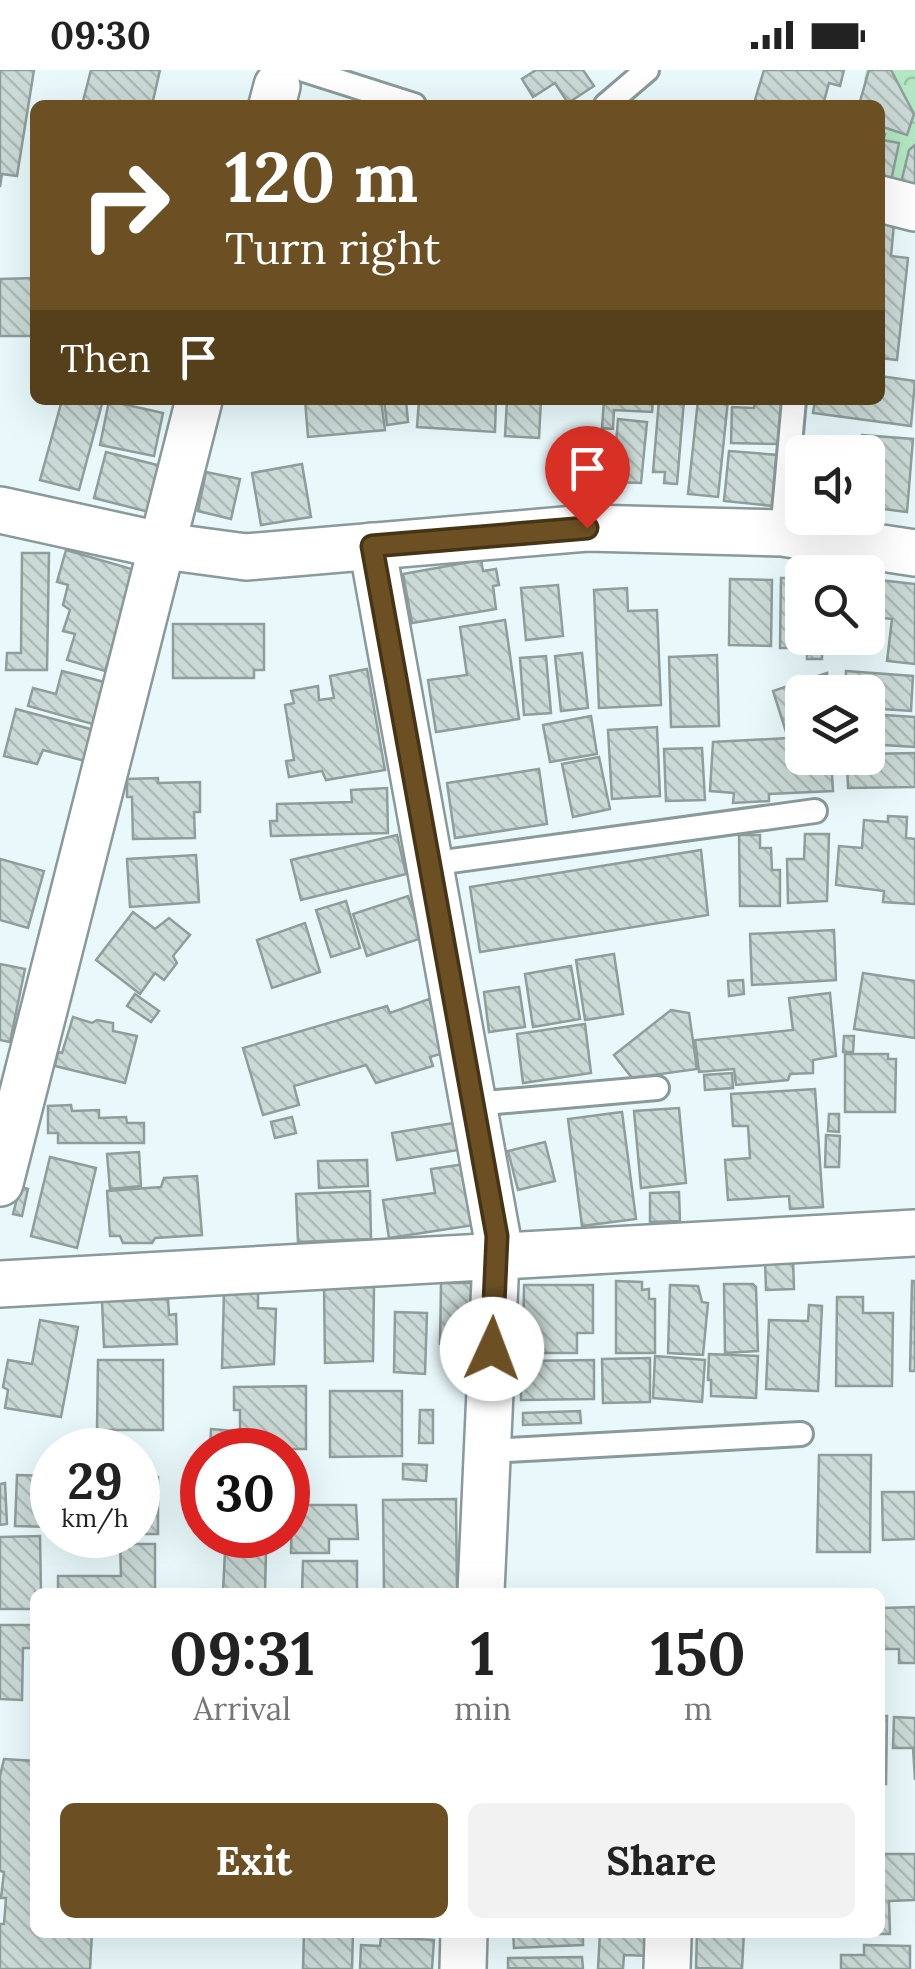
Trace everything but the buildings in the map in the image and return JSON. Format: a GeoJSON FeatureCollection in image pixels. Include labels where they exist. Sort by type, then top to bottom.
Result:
{"type":"FeatureCollection","features":[{"type":"Feature","properties":{"kind":"street"},"geometry":{"type":"LineString","coordinates":[[885,200],[915,208]]}},
{"type":"Feature","properties":{"kind":"street"},"geometry":{"type":"LineString","coordinates":[[0,1183],[198,405]]}},
{"type":"Feature","properties":{"kind":"street"},"geometry":{"type":"LineString","coordinates":[[0,510],[164,546],[246,557],[587,528],[782,533],[915,553]]}},
{"type":"Feature","properties":{"kind":"street"},"geometry":{"type":"LineString","coordinates":[[372,546],[497,1236],[481,1588]]}},
{"type":"Feature","properties":{"kind":"street"},"geometry":{"type":"LineString","coordinates":[[0,1284],[915,1233]]}},
{"type":"Feature","properties":{"kind":"street"},"geometry":{"type":"LineString","coordinates":[[462,1969],[464,1938]]}},
{"type":"Feature","properties":{"kind":"lane"},"geometry":{"type":"LineString","coordinates":[[612,100],[647,70]]}},
{"type":"Feature","properties":{"kind":"lane"},"geometry":{"type":"LineString","coordinates":[[283,83],[384,100]]}},
{"type":"Feature","properties":{"kind":"lane"},"geometry":{"type":"LineString","coordinates":[[782,533],[794,405]]}},
{"type":"Feature","properties":{"kind":"lane"},"geometry":{"type":"LineString","coordinates":[[430,864],[815,812]]}},
{"type":"Feature","properties":{"kind":"lane"},"geometry":{"type":"LineString","coordinates":[[474,1104],[656,1088]]}},
{"type":"Feature","properties":{"kind":"lane"},"geometry":{"type":"LineString","coordinates":[[488,1451],[801,1434]]}},
{"type":"Feature","properties":{"kind":"green space"},"geometry":{"type":"Polygon","coordinates":[[[866,70],[915,70],[915,196],[885,187],[885,100],[861,100],[866,70]]]}},
{"type":"Feature","properties":{"kind":"route"},"geometry":{"type":"LineString","coordinates":[[492,1349],[497,1236],[372,546],[587,528]]}}]}
